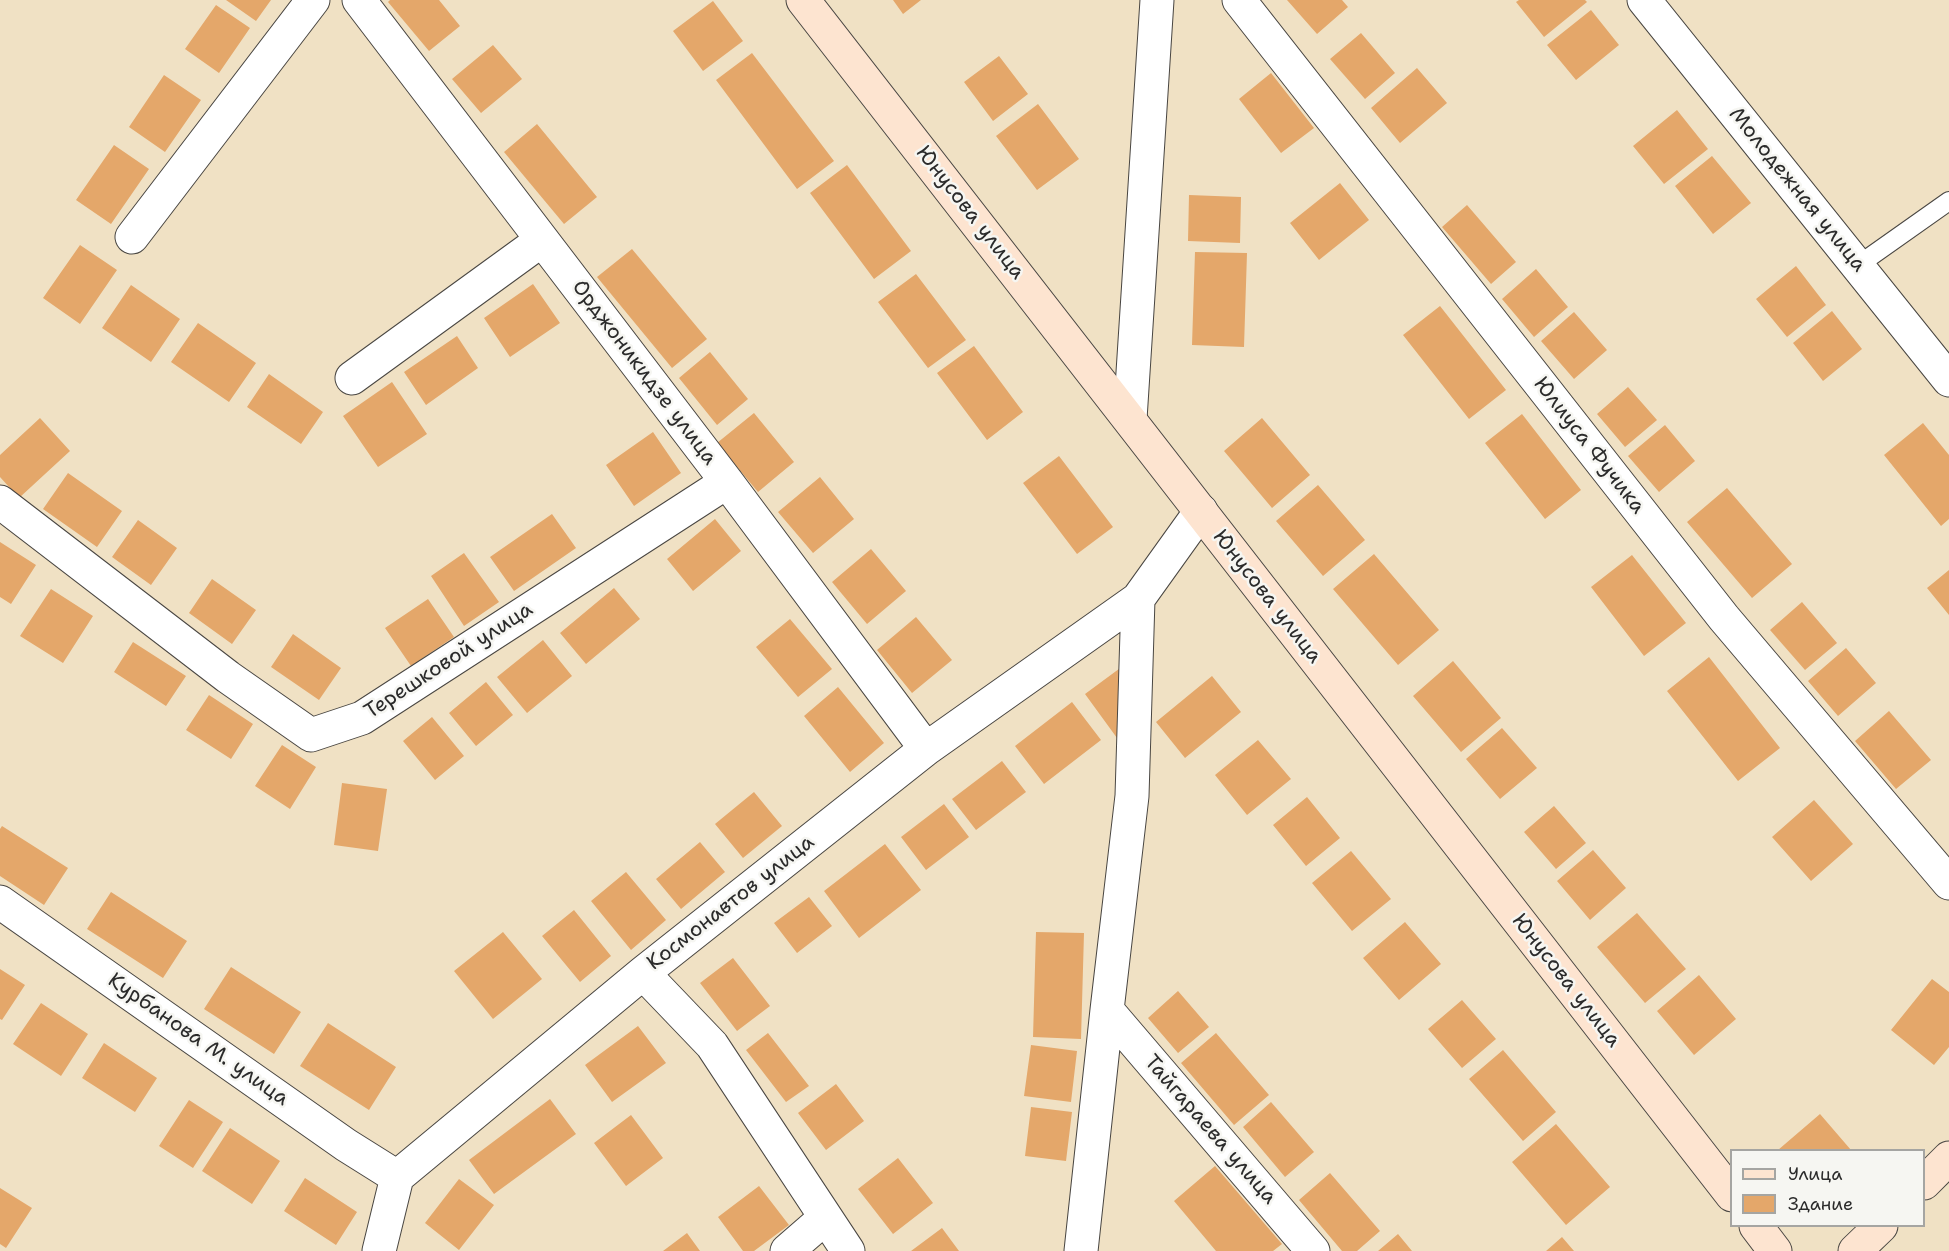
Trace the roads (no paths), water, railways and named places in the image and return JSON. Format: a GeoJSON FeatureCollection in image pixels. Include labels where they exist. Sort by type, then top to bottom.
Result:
{"type":"FeatureCollection","features":[{"type":"Feature","properties":{"kind":"main road","name":"Юнусова улица"},"geometry":{"type":"LineString","coordinates":[[803,0],[1730,1194]]}},
{"type":"Feature","properties":{"kind":"main road"},"geometry":{"type":"LineString","coordinates":[[1925,1181],[1949,1158]]}},
{"type":"Feature","properties":{"kind":"main road"},"geometry":{"type":"LineString","coordinates":[[1757,1227],[1775,1251]]}},
{"type":"Feature","properties":{"kind":"main road"},"geometry":{"type":"LineString","coordinates":[[1855,1251],[1880,1227]]}},
{"type":"Feature","properties":{"kind":"street"},"geometry":{"type":"LineString","coordinates":[[132,237],[312,0]]}},
{"type":"Feature","properties":{"kind":"street","name":"Орджоникидзе улица"},"geometry":{"type":"LineString","coordinates":[[359,0],[728,482],[926,749]]}},
{"type":"Feature","properties":{"kind":"street"},"geometry":{"type":"LineString","coordinates":[[1130,419],[1157,0]]}},
{"type":"Feature","properties":{"kind":"street","name":"Юлиуса Фучика"},"geometry":{"type":"LineString","coordinates":[[1239,0],[1724,618],[1949,882]]}},
{"type":"Feature","properties":{"kind":"street","name":"Молодежная улица"},"geometry":{"type":"LineString","coordinates":[[1644,0],[1949,380]]}},
{"type":"Feature","properties":{"kind":"street"},"geometry":{"type":"LineString","coordinates":[[352,378],[542,240]]}},
{"type":"Feature","properties":{"kind":"street","name":"Терешковой улица"},"geometry":{"type":"LineString","coordinates":[[0,502],[228,678],[311,735],[362,718],[728,482]]}},
{"type":"Feature","properties":{"kind":"street","name":"Космонавтов улица"},"geometry":{"type":"LineString","coordinates":[[397,1177],[643,973],[926,749],[1138,598],[1200,511]]}},
{"type":"Feature","properties":{"kind":"street"},"geometry":{"type":"LineString","coordinates":[[1081,1251],[1132,796],[1138,598]]}},
{"type":"Feature","properties":{"kind":"street","name":"Курбанова М. улица"},"geometry":{"type":"LineString","coordinates":[[0,902],[346,1145],[397,1177]]}},
{"type":"Feature","properties":{"kind":"street"},"geometry":{"type":"LineString","coordinates":[[643,973],[712,1045],[848,1251]]}},
{"type":"Feature","properties":{"kind":"street","name":"Тайгараева улица"},"geometry":{"type":"LineString","coordinates":[[1107,1010],[1313,1251]]}},
{"type":"Feature","properties":{"kind":"street"},"geometry":{"type":"LineString","coordinates":[[379,1251],[397,1177]]}},
{"type":"Feature","properties":{"kind":"street"},"geometry":{"type":"LineString","coordinates":[[787,1251],[825,1218]]}},
{"type":"Feature","properties":{"kind":"lane"},"geometry":{"type":"LineString","coordinates":[[1857,266],[1949,201]]}}]}
